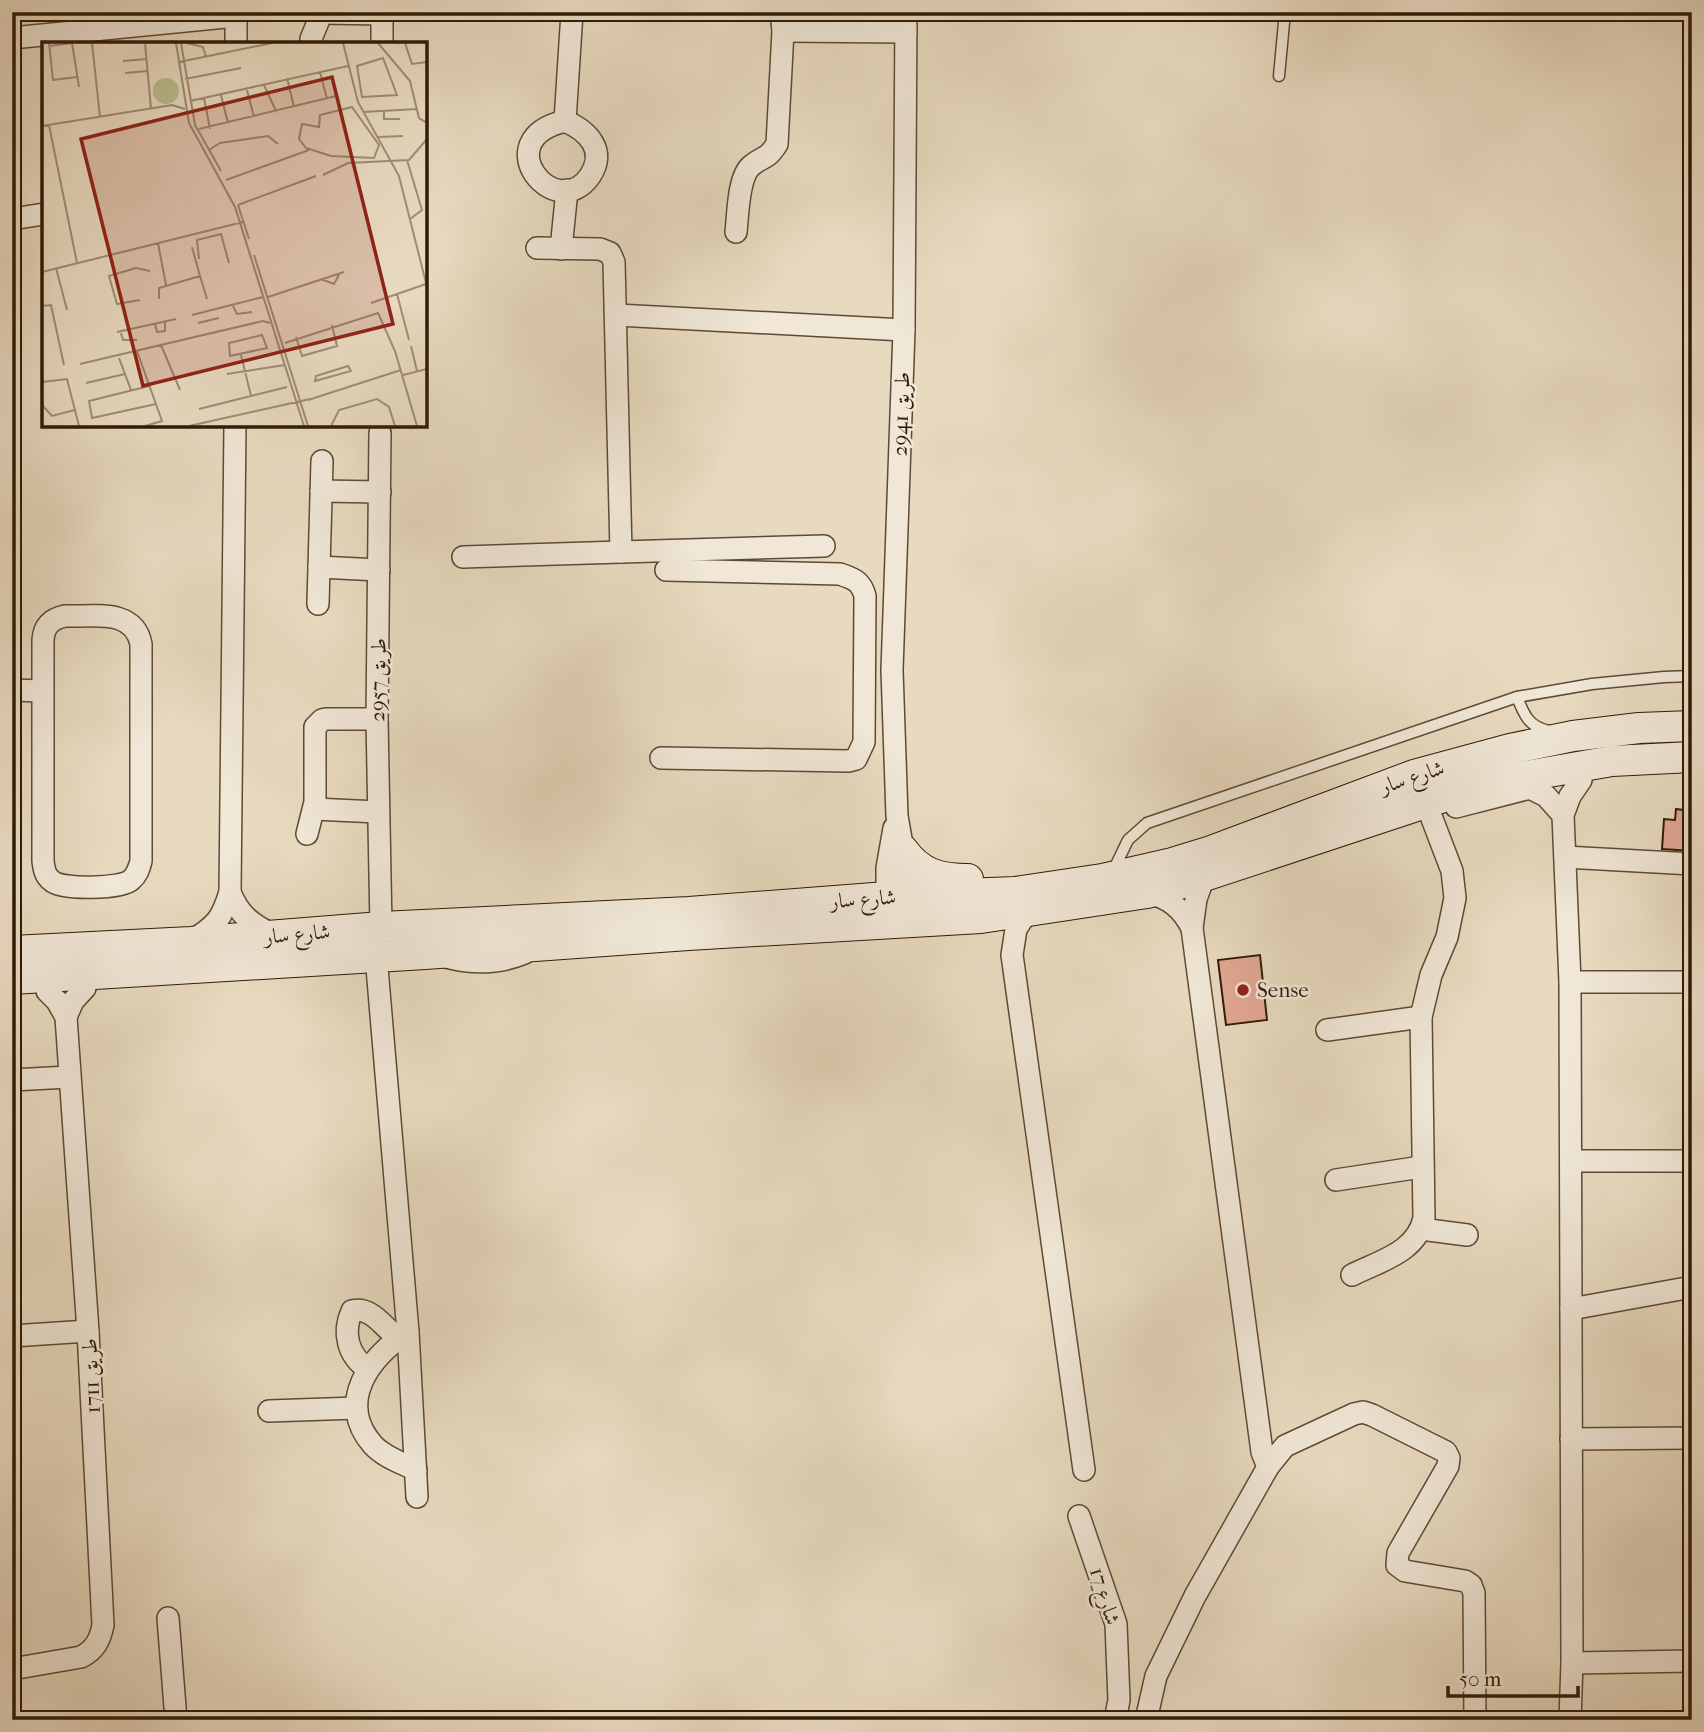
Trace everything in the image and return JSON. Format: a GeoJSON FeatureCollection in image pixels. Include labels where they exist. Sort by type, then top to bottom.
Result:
{"type":"FeatureCollection","features":[{"type":"Feature","properties":{"kind":"street"},"geometry":{"type":"LineString","coordinates":[[311,39],[322,12],[382,13],[382,42]]}},
{"type":"Feature","properties":{"kind":"street"},"geometry":{"type":"LineString","coordinates":[[565,121],[572,12]]}},
{"type":"Feature","properties":{"kind":"street"},"geometry":{"type":"LineString","coordinates":[[12,38],[236,14],[236,42]]}},
{"type":"Feature","properties":{"kind":"street"},"geometry":{"type":"LineString","coordinates":[[736,232],[741,185],[750,166],[769,157],[777,144],[782,22],[906,22]]}},
{"type":"Feature","properties":{"kind":"street","name":"طريق 2941"},"geometry":{"type":"LineString","coordinates":[[895,910],[903,850],[897,816],[892,670],[904,330],[906,22]]}},
{"type":"Feature","properties":{"kind":"street"},"geometry":{"type":"LineString","coordinates":[[565,121],[585,131],[595,147],[595,166],[584,182],[567,190],[554,190],[543,185],[534,176],[528,152],[533,139],[541,130],[565,121]]}},
{"type":"Feature","properties":{"kind":"street"},"geometry":{"type":"LineString","coordinates":[[561,249],[567,190]]}},
{"type":"Feature","properties":{"kind":"street"},"geometry":{"type":"LineString","coordinates":[[12,219],[42,214]]}},
{"type":"Feature","properties":{"kind":"street"},"geometry":{"type":"LineString","coordinates":[[537,248],[600,249],[610,253],[614,262],[621,552]]}},
{"type":"Feature","properties":{"kind":"street"},"geometry":{"type":"LineString","coordinates":[[617,315],[904,330]]}},
{"type":"Feature","properties":{"kind":"street"},"geometry":{"type":"LineString","coordinates":[[191,942],[212,929],[220,919],[230,892],[235,427]]}},
{"type":"Feature","properties":{"kind":"street","name":"طريق 2957"},"geometry":{"type":"LineString","coordinates":[[380,433],[377,719],[381,927]]}},
{"type":"Feature","properties":{"kind":"street"},"geometry":{"type":"LineString","coordinates":[[318,604],[322,461]]}},
{"type":"Feature","properties":{"kind":"street"},"geometry":{"type":"LineString","coordinates":[[321,491],[380,492]]}},
{"type":"Feature","properties":{"kind":"street"},"geometry":{"type":"LineString","coordinates":[[463,557],[824,546]]}},
{"type":"Feature","properties":{"kind":"street"},"geometry":{"type":"LineString","coordinates":[[319,567],[379,570]]}},
{"type":"Feature","properties":{"kind":"street"},"geometry":{"type":"LineString","coordinates":[[661,758],[848,761],[856,759],[864,742],[865,596],[862,586],[855,579],[840,574],[666,570]]}},
{"type":"Feature","properties":{"kind":"street"},"geometry":{"type":"LineString","coordinates":[[56,618],[120,618],[131,623],[139,632],[141,862],[138,873],[130,882],[119,886],[61,886],[51,881],[45,872],[42,691],[44,631],[56,618]]}},
{"type":"Feature","properties":{"kind":"street"},"geometry":{"type":"LineString","coordinates":[[865,668],[892,670]]}},
{"type":"Feature","properties":{"kind":"street"},"geometry":{"type":"LineString","coordinates":[[12,690],[42,691]]}},
{"type":"Feature","properties":{"kind":"street"},"geometry":{"type":"LineString","coordinates":[[307,834],[314,810],[315,732],[318,723],[326,719],[377,719]]}},
{"type":"Feature","properties":{"kind":"street","name":"شارع سار"},"geometry":{"type":"LineString","coordinates":[[12,979],[688,935],[895,910],[1062,886],[1211,852],[1414,775],[1510,749],[1573,736],[1639,728],[1692,726]]}},
{"type":"Feature","properties":{"kind":"street","name":"شارع سار"},"geometry":{"type":"LineString","coordinates":[[12,951],[191,942],[381,927],[690,912],[895,910],[981,918],[1147,892],[1204,877],[1486,783],[1612,761],[1692,757]]}},
{"type":"Feature","properties":{"kind":"street"},"geometry":{"type":"LineString","coordinates":[[1334,833],[1342,837],[1360,838],[1530,789],[1581,780],[1692,769]]}},
{"type":"Feature","properties":{"kind":"street"},"geometry":{"type":"LineString","coordinates":[[1570,1720],[1570,982],[1563,815],[1570,796],[1581,780]]}},
{"type":"Feature","properties":{"kind":"street"},"geometry":{"type":"LineString","coordinates":[[1530,789],[1546,796],[1563,815]]}},
{"type":"Feature","properties":{"kind":"street"},"geometry":{"type":"LineString","coordinates":[[314,810],[378,812]]}},
{"type":"Feature","properties":{"kind":"street","name":"طريق 2941"},"geometry":{"type":"LineString","coordinates":[[895,910],[889,850],[897,816]]}},
{"type":"Feature","properties":{"kind":"street"},"geometry":{"type":"LineString","coordinates":[[1352,1275],[1408,1247],[1421,1229],[1424,1218],[1421,1167],[1421,1017],[1432,975],[1447,937],[1454,898],[1452,870],[1431,816]]}},
{"type":"Feature","properties":{"kind":"street"},"geometry":{"type":"LineString","coordinates":[[903,850],[918,868],[939,877],[1026,878],[1062,886]]}},
{"type":"Feature","properties":{"kind":"street"},"geometry":{"type":"LineString","coordinates":[[1565,857],[1692,864]]}},
{"type":"Feature","properties":{"kind":"street"},"geometry":{"type":"LineString","coordinates":[[1204,877],[1196,899],[1192,928],[1262,1452],[1268,1467]]}},
{"type":"Feature","properties":{"kind":"street"},"geometry":{"type":"LineString","coordinates":[[230,892],[243,916],[258,928],[275,936]]}},
{"type":"Feature","properties":{"kind":"street"},"geometry":{"type":"LineString","coordinates":[[1147,892],[1172,903],[1187,918],[1192,928]]}},
{"type":"Feature","properties":{"kind":"street"},"geometry":{"type":"LineString","coordinates":[[1027,912],[1016,929],[1012,955],[1084,1470]]}},
{"type":"Feature","properties":{"kind":"street"},"geometry":{"type":"LineString","coordinates":[[981,918],[1001,937],[1012,955]]}},
{"type":"Feature","properties":{"kind":"street"},"geometry":{"type":"LineString","coordinates":[[376,956],[417,1497]]}},
{"type":"Feature","properties":{"kind":"street"},"geometry":{"type":"LineString","coordinates":[[12,994],[131,985],[158,971]]}},
{"type":"Feature","properties":{"kind":"street"},"geometry":{"type":"LineString","coordinates":[[1570,982],[1692,982]]}},
{"type":"Feature","properties":{"kind":"street"},"geometry":{"type":"LineString","coordinates":[[66,1017],[73,1001],[85,989]]}},
{"type":"Feature","properties":{"kind":"street"},"geometry":{"type":"LineString","coordinates":[[47,991],[57,1001],[66,1017]]}},
{"type":"Feature","properties":{"kind":"street","name":"طريق 1711"},"geometry":{"type":"LineString","coordinates":[[12,1669],[81,1657],[95,1647],[101,1637],[103,1625],[88,1331],[66,1017]]}},
{"type":"Feature","properties":{"kind":"street"},"geometry":{"type":"LineString","coordinates":[[1326,1030],[1421,1017]]}},
{"type":"Feature","properties":{"kind":"street"},"geometry":{"type":"LineString","coordinates":[[12,1080],[69,1077]]}},
{"type":"Feature","properties":{"kind":"street"},"geometry":{"type":"LineString","coordinates":[[1571,1161],[1692,1161]]}},
{"type":"Feature","properties":{"kind":"street"},"geometry":{"type":"LineString","coordinates":[[1336,1181],[1421,1167]]}},
{"type":"Feature","properties":{"kind":"street"},"geometry":{"type":"LineString","coordinates":[[1421,1229],[1467,1235]]}},
{"type":"Feature","properties":{"kind":"street"},"geometry":{"type":"LineString","coordinates":[[1571,1309],[1692,1287]]}},
{"type":"Feature","properties":{"kind":"street"},"geometry":{"type":"LineString","coordinates":[[368,1369],[357,1362],[349,1346],[347,1331],[352,1311],[369,1311],[403,1335]]}},
{"type":"Feature","properties":{"kind":"street"},"geometry":{"type":"LineString","coordinates":[[12,1336],[88,1331]]}},
{"type":"Feature","properties":{"kind":"street"},"geometry":{"type":"LineString","coordinates":[[403,1335],[368,1369],[357,1393],[356,1408],[373,1445],[383,1454],[416,1470]]}},
{"type":"Feature","properties":{"kind":"street"},"geometry":{"type":"LineString","coordinates":[[269,1411],[356,1408]]}},
{"type":"Feature","properties":{"kind":"street"},"geometry":{"type":"LineString","coordinates":[[1146,1720],[1156,1676],[1195,1596],[1268,1467],[1285,1446],[1363,1412],[1446,1452],[1449,1458],[1448,1466],[1398,1553],[1397,1565],[1405,1571],[1465,1581],[1471,1585],[1474,1592],[1475,1720]]}},
{"type":"Feature","properties":{"kind":"street"},"geometry":{"type":"LineString","coordinates":[[1572,1438],[1692,1438]]}},
{"type":"Feature","properties":{"kind":"street","name":"شارع 17"},"geometry":{"type":"LineString","coordinates":[[1079,1516],[1116,1624],[1119,1700],[1115,1720]]}},
{"type":"Feature","properties":{"kind":"street"},"geometry":{"type":"LineString","coordinates":[[168,1618],[176,1720]]}},
{"type":"Feature","properties":{"kind":"street"},"geometry":{"type":"LineString","coordinates":[[1572,1663],[1692,1661]]}},
{"type":"Feature","properties":{"kind":"lane"},"geometry":{"type":"LineString","coordinates":[[1279,76],[1285,12]]}},
{"type":"Feature","properties":{"kind":"lane"},"geometry":{"type":"LineString","coordinates":[[1110,877],[1128,840],[1147,823],[1517,698],[1592,684],[1692,676]]}},
{"type":"Feature","properties":{"kind":"lane"},"geometry":{"type":"LineString","coordinates":[[1517,698],[1526,719],[1536,727],[1573,736]]}},
{"type":"Feature","properties":{"kind":"building"},"geometry":{"type":"Polygon","coordinates":[[[1676,809],[1691,811],[1692,851],[1662,849],[1664,819],[1675,820],[1676,809]]]}},
{"type":"Feature","properties":{"kind":"building","name":"Sense"},"geometry":{"type":"Polygon","coordinates":[[[1260,955],[1267,1020],[1226,1025],[1218,960],[1260,955]]]}},
{"type":"Feature","properties":{"kind":"place","name":"Sense"},"geometry":{"type":"Point","coordinates":[1243,990]}}]}
